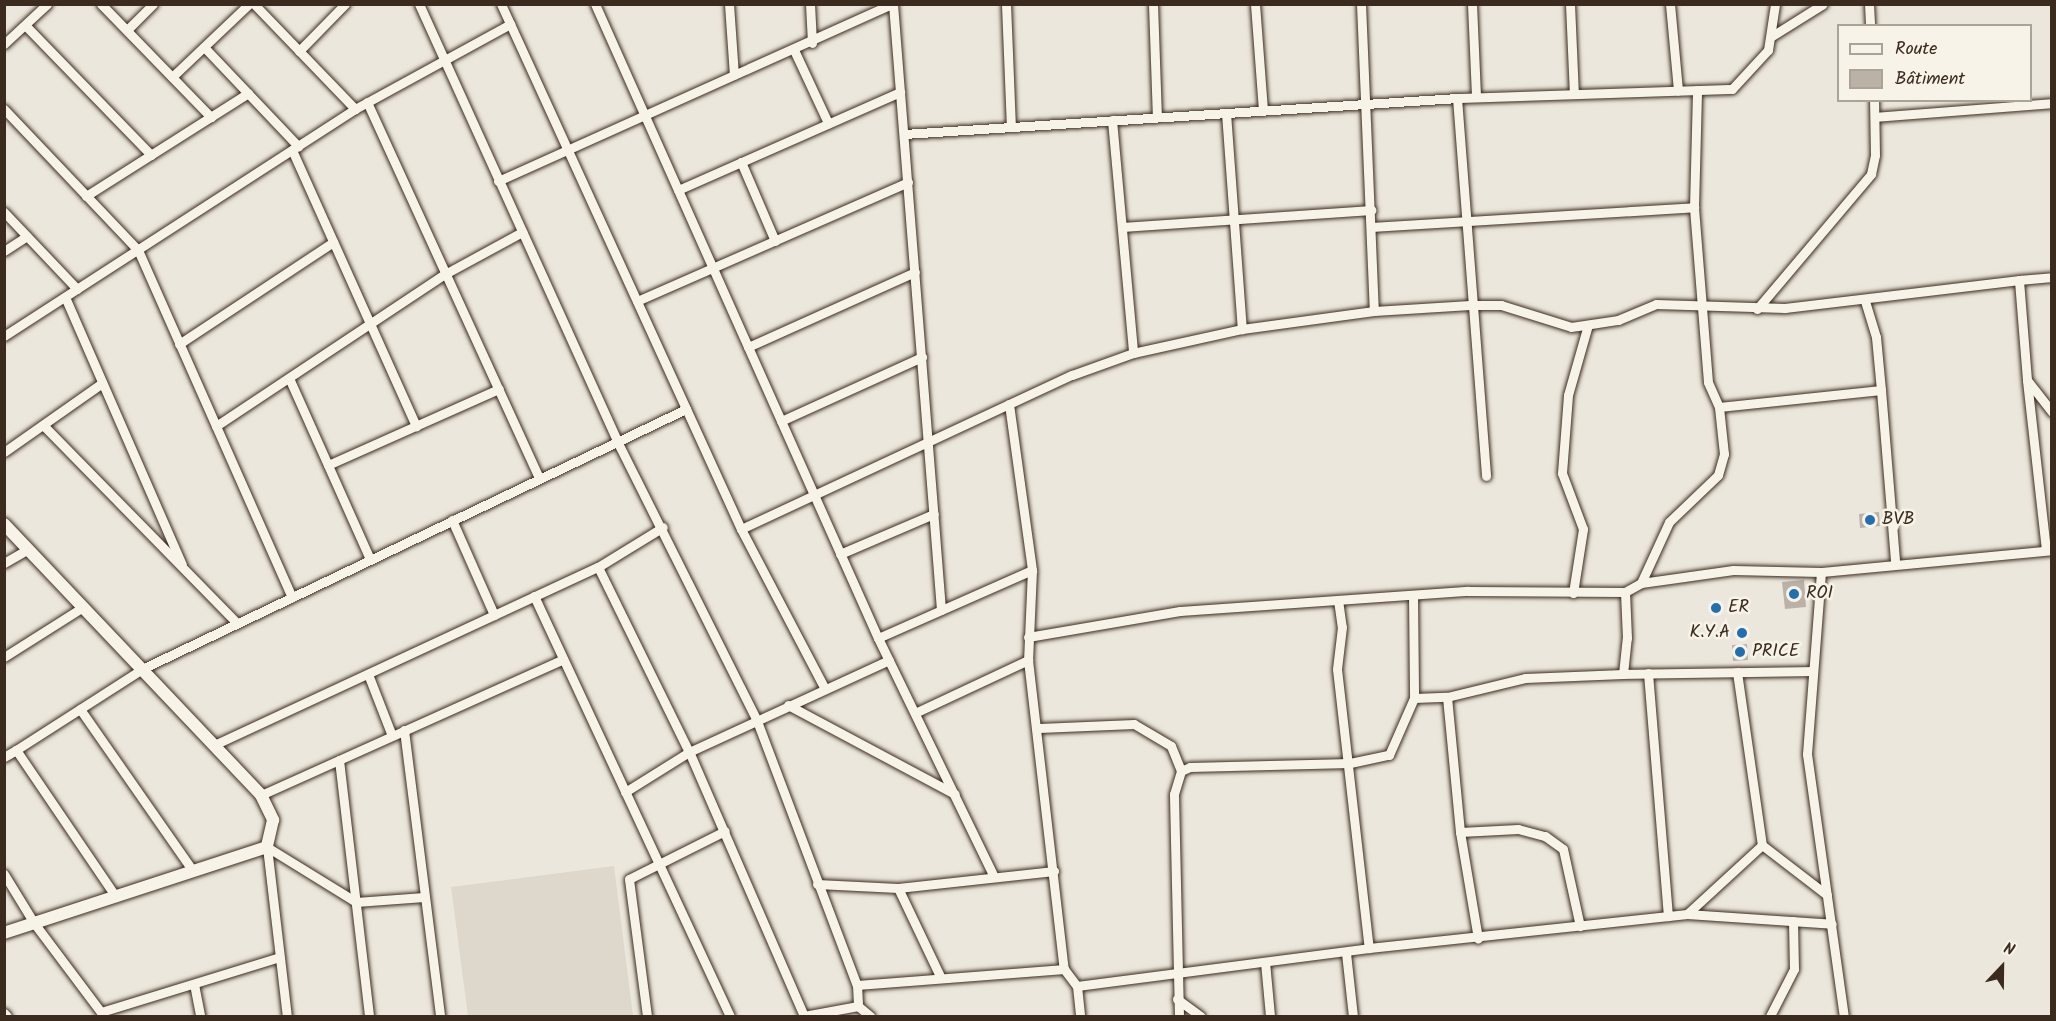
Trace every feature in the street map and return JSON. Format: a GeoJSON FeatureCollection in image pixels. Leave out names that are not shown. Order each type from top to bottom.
{"type":"FeatureCollection","features":[{"type":"Feature","properties":{"kind":"street"},"geometry":{"type":"LineString","coordinates":[[4,44],[46,4]]}},
{"type":"Feature","properties":{"kind":"street"},"geometry":{"type":"LineString","coordinates":[[101,4],[211,117]]}},
{"type":"Feature","properties":{"kind":"street"},"geometry":{"type":"LineString","coordinates":[[127,30],[153,4]]}},
{"type":"Feature","properties":{"kind":"street"},"geometry":{"type":"LineString","coordinates":[[172,77],[249,4]]}},
{"type":"Feature","properties":{"kind":"street"},"geometry":{"type":"LineString","coordinates":[[254,4],[355,109]]}},
{"type":"Feature","properties":{"kind":"street"},"geometry":{"type":"LineString","coordinates":[[299,51],[345,4]]}},
{"type":"Feature","properties":{"kind":"street"},"geometry":{"type":"LineString","coordinates":[[419,4],[441,59],[617,441],[663,527],[757,721],[856,985],[858,1006],[870,1017]]}},
{"type":"Feature","properties":{"kind":"street"},"geometry":{"type":"LineString","coordinates":[[501,4],[741,529],[825,687]]}},
{"type":"Feature","properties":{"kind":"street"},"geometry":{"type":"LineString","coordinates":[[595,4],[878,638],[917,712],[993,875]]}},
{"type":"Feature","properties":{"kind":"street"},"geometry":{"type":"LineString","coordinates":[[729,4],[734,75]]}},
{"type":"Feature","properties":{"kind":"street"},"geometry":{"type":"LineString","coordinates":[[810,4],[812,43]]}},
{"type":"Feature","properties":{"kind":"street"},"geometry":{"type":"LineString","coordinates":[[498,181],[734,75],[812,43],[893,4],[941,610]]}},
{"type":"Feature","properties":{"kind":"street"},"geometry":{"type":"LineString","coordinates":[[1006,4],[1011,127]]}},
{"type":"Feature","properties":{"kind":"street"},"geometry":{"type":"LineString","coordinates":[[1153,4],[1157,117]]}},
{"type":"Feature","properties":{"kind":"street"},"geometry":{"type":"LineString","coordinates":[[1255,4],[1263,110]]}},
{"type":"Feature","properties":{"kind":"street"},"geometry":{"type":"LineString","coordinates":[[1361,4],[1374,311]]}},
{"type":"Feature","properties":{"kind":"street"},"geometry":{"type":"LineString","coordinates":[[1472,4],[1476,97]]}},
{"type":"Feature","properties":{"kind":"street"},"geometry":{"type":"LineString","coordinates":[[1570,4],[1574,94]]}},
{"type":"Feature","properties":{"kind":"street"},"geometry":{"type":"LineString","coordinates":[[1670,4],[1678,91]]}},
{"type":"Feature","properties":{"kind":"street"},"geometry":{"type":"LineString","coordinates":[[904,134],[1457,98],[1732,88],[1768,50],[1772,36],[1775,4]]}},
{"type":"Feature","properties":{"kind":"street"},"geometry":{"type":"LineString","coordinates":[[1772,36],[1823,4]]}},
{"type":"Feature","properties":{"kind":"street"},"geometry":{"type":"LineString","coordinates":[[1869,4],[1870,24]]}},
{"type":"Feature","properties":{"kind":"street"},"geometry":{"type":"LineString","coordinates":[[4,336],[355,109],[441,59],[510,24]]}},
{"type":"Feature","properties":{"kind":"street"},"geometry":{"type":"LineString","coordinates":[[25,25],[151,155]]}},
{"type":"Feature","properties":{"kind":"street"},"geometry":{"type":"LineString","coordinates":[[204,47],[248,93],[295,148],[333,242],[416,426]]}},
{"type":"Feature","properties":{"kind":"street"},"geometry":{"type":"LineString","coordinates":[[794,50],[828,123]]}},
{"type":"Feature","properties":{"kind":"street"},"geometry":{"type":"LineString","coordinates":[[1641,583],[1669,522],[1718,475],[1724,454],[1719,407],[1708,382],[1705,306],[1694,207],[1697,90]]}},
{"type":"Feature","properties":{"kind":"street"},"geometry":{"type":"LineString","coordinates":[[678,190],[900,92]]}},
{"type":"Feature","properties":{"kind":"street"},"geometry":{"type":"LineString","coordinates":[[86,196],[248,93]]}},
{"type":"Feature","properties":{"kind":"street"},"geometry":{"type":"LineString","coordinates":[[1457,98],[1470,305],[1486,476]]}},
{"type":"Feature","properties":{"kind":"street"},"geometry":{"type":"LineString","coordinates":[[367,102],[539,478]]}},
{"type":"Feature","properties":{"kind":"street"},"geometry":{"type":"LineString","coordinates":[[1757,309],[1870,174],[1874,102]]}},
{"type":"Feature","properties":{"kind":"street"},"geometry":{"type":"LineString","coordinates":[[1875,117],[2052,103]]}},
{"type":"Feature","properties":{"kind":"street"},"geometry":{"type":"LineString","coordinates":[[4,109],[138,250],[292,597]]}},
{"type":"Feature","properties":{"kind":"street"},"geometry":{"type":"LineString","coordinates":[[1226,113],[1242,328]]}},
{"type":"Feature","properties":{"kind":"street"},"geometry":{"type":"LineString","coordinates":[[1112,120],[1133,353]]}},
{"type":"Feature","properties":{"kind":"street"},"geometry":{"type":"LineString","coordinates":[[741,162],[775,240]]}},
{"type":"Feature","properties":{"kind":"street"},"geometry":{"type":"LineString","coordinates":[[637,301],[908,182]]}},
{"type":"Feature","properties":{"kind":"street"},"geometry":{"type":"LineString","coordinates":[[1371,227],[1694,207]]}},
{"type":"Feature","properties":{"kind":"street"},"geometry":{"type":"LineString","coordinates":[[1122,226],[1371,210]]}},
{"type":"Feature","properties":{"kind":"street"},"geometry":{"type":"LineString","coordinates":[[4,212],[77,289]]}},
{"type":"Feature","properties":{"kind":"street"},"geometry":{"type":"LineString","coordinates":[[216,426],[446,274],[522,232]]}},
{"type":"Feature","properties":{"kind":"street"},"geometry":{"type":"LineString","coordinates":[[4,251],[27,236]]}},
{"type":"Feature","properties":{"kind":"street"},"geometry":{"type":"LineString","coordinates":[[179,344],[333,242]]}},
{"type":"Feature","properties":{"kind":"street"},"geometry":{"type":"LineString","coordinates":[[748,347],[915,272]]}},
{"type":"Feature","properties":{"kind":"street"},"geometry":{"type":"LineString","coordinates":[[741,529],[929,444],[1009,404],[1133,353],[1242,328],[1374,311],[1470,305],[1501,305],[1571,327],[1618,320],[1656,304],[1757,309],[1865,300],[1994,279],[2019,280],[2052,277]]}},
{"type":"Feature","properties":{"kind":"street"},"geometry":{"type":"LineString","coordinates":[[1028,637],[1140,616],[1413,595],[1625,592],[1641,583],[1733,570],[1821,572],[1896,561],[2049,550],[2027,380],[2019,280]]}},
{"type":"Feature","properties":{"kind":"street"},"geometry":{"type":"LineString","coordinates":[[65,297],[182,565]]}},
{"type":"Feature","properties":{"kind":"street"},"geometry":{"type":"LineString","coordinates":[[1865,300],[1876,338],[1896,561]]}},
{"type":"Feature","properties":{"kind":"street"},"geometry":{"type":"LineString","coordinates":[[1573,593],[1583,529],[1562,473],[1568,395],[1588,325]]}},
{"type":"Feature","properties":{"kind":"street"},"geometry":{"type":"LineString","coordinates":[[781,421],[922,357]]}},
{"type":"Feature","properties":{"kind":"street"},"geometry":{"type":"LineString","coordinates":[[289,378],[370,559]]}},
{"type":"Feature","properties":{"kind":"street"},"geometry":{"type":"LineString","coordinates":[[2027,380],[2052,412]]}},
{"type":"Feature","properties":{"kind":"street"},"geometry":{"type":"LineString","coordinates":[[4,452],[102,383]]}},
{"type":"Feature","properties":{"kind":"street"},"geometry":{"type":"LineString","coordinates":[[328,465],[499,390]]}},
{"type":"Feature","properties":{"kind":"street"},"geometry":{"type":"LineString","coordinates":[[1719,407],[1881,390]]}},
{"type":"Feature","properties":{"kind":"street"},"geometry":{"type":"LineString","coordinates":[[1009,404],[1032,570],[1028,660],[1039,728],[1064,969],[1077,986],[1080,1017]]}},
{"type":"Feature","properties":{"kind":"street"},"geometry":{"type":"LineString","coordinates":[[4,757],[142,669],[686,409]]}},
{"type":"Feature","properties":{"kind":"street"},"geometry":{"type":"LineString","coordinates":[[43,425],[237,623]]}},
{"type":"Feature","properties":{"kind":"street"},"geometry":{"type":"LineString","coordinates":[[840,554],[934,514]]}},
{"type":"Feature","properties":{"kind":"street"},"geometry":{"type":"LineString","coordinates":[[452,520],[494,615]]}},
{"type":"Feature","properties":{"kind":"street"},"geometry":{"type":"LineString","coordinates":[[4,524],[261,795],[273,820],[267,847],[287,1017]]}},
{"type":"Feature","properties":{"kind":"street"},"geometry":{"type":"LineString","coordinates":[[214,745],[598,567],[663,527]]}},
{"type":"Feature","properties":{"kind":"street"},"geometry":{"type":"LineString","coordinates":[[4,563],[28,549]]}},
{"type":"Feature","properties":{"kind":"street"},"geometry":{"type":"LineString","coordinates":[[598,567],[689,752],[804,1017],[833,1013],[858,1006]]}},
{"type":"Feature","properties":{"kind":"street"},"geometry":{"type":"LineString","coordinates":[[878,638],[1032,570]]}},
{"type":"Feature","properties":{"kind":"street"},"geometry":{"type":"LineString","coordinates":[[1821,572],[1811,671],[1807,754],[1844,1017]]}},
{"type":"Feature","properties":{"kind":"street"},"geometry":{"type":"LineString","coordinates":[[1623,674],[1628,639],[1625,592]]}},
{"type":"Feature","properties":{"kind":"street"},"geometry":{"type":"LineString","coordinates":[[1182,771],[1190,767],[1350,763],[1389,755],[1414,698],[1413,595]]}},
{"type":"Feature","properties":{"kind":"street"},"geometry":{"type":"LineString","coordinates":[[534,597],[730,1017]]}},
{"type":"Feature","properties":{"kind":"street"},"geometry":{"type":"LineString","coordinates":[[1338,600],[1342,627],[1337,669],[1350,763],[1369,948]]}},
{"type":"Feature","properties":{"kind":"street"},"geometry":{"type":"LineString","coordinates":[[4,657],[83,607]]}},
{"type":"Feature","properties":{"kind":"street"},"geometry":{"type":"LineString","coordinates":[[261,795],[563,659]]}},
{"type":"Feature","properties":{"kind":"street"},"geometry":{"type":"LineString","coordinates":[[625,792],[689,752],[825,687],[889,660]]}},
{"type":"Feature","properties":{"kind":"street"},"geometry":{"type":"LineString","coordinates":[[917,712],[1028,660]]}},
{"type":"Feature","properties":{"kind":"street"},"geometry":{"type":"LineString","coordinates":[[1414,698],[1447,697],[1525,678],[1648,673],[1811,671]]}},
{"type":"Feature","properties":{"kind":"street"},"geometry":{"type":"LineString","coordinates":[[1737,672],[1762,845],[1827,895]]}},
{"type":"Feature","properties":{"kind":"street"},"geometry":{"type":"LineString","coordinates":[[1648,673],[1668,916]]}},
{"type":"Feature","properties":{"kind":"street"},"geometry":{"type":"LineString","coordinates":[[368,674],[393,736]]}},
{"type":"Feature","properties":{"kind":"street"},"geometry":{"type":"LineString","coordinates":[[1447,697],[1460,832],[1479,938]]}},
{"type":"Feature","properties":{"kind":"street"},"geometry":{"type":"LineString","coordinates":[[788,705],[955,794]]}},
{"type":"Feature","properties":{"kind":"street"},"geometry":{"type":"LineString","coordinates":[[80,709],[193,871]]}},
{"type":"Feature","properties":{"kind":"street"},"geometry":{"type":"LineString","coordinates":[[1039,728],[1134,724],[1171,746],[1182,771],[1174,794],[1179,877],[1177,972],[1179,1017]]}},
{"type":"Feature","properties":{"kind":"street"},"geometry":{"type":"LineString","coordinates":[[404,730],[440,1017]]}},
{"type":"Feature","properties":{"kind":"street"},"geometry":{"type":"LineString","coordinates":[[16,750],[116,897]]}},
{"type":"Feature","properties":{"kind":"street"},"geometry":{"type":"LineString","coordinates":[[339,760],[369,1017]]}},
{"type":"Feature","properties":{"kind":"street"},"geometry":{"type":"LineString","coordinates":[[1460,832],[1518,829],[1545,836],[1563,849],[1580,926]]}},
{"type":"Feature","properties":{"kind":"street"},"geometry":{"type":"LineString","coordinates":[[647,1017],[628,884],[634,875],[725,831]]}},
{"type":"Feature","properties":{"kind":"street"},"geometry":{"type":"LineString","coordinates":[[1687,914],[1762,845]]}},
{"type":"Feature","properties":{"kind":"street"},"geometry":{"type":"LineString","coordinates":[[4,933],[267,847],[356,902],[424,897]]}},
{"type":"Feature","properties":{"kind":"street"},"geometry":{"type":"LineString","coordinates":[[817,884],[898,888],[993,875],[1054,872]]}},
{"type":"Feature","properties":{"kind":"street"},"geometry":{"type":"LineString","coordinates":[[4,874],[34,924],[102,1014],[280,957]]}},
{"type":"Feature","properties":{"kind":"street"},"geometry":{"type":"LineString","coordinates":[[898,888],[940,976]]}},
{"type":"Feature","properties":{"kind":"street"},"geometry":{"type":"LineString","coordinates":[[1077,986],[1346,953],[1369,948],[1687,914],[1832,924]]}},
{"type":"Feature","properties":{"kind":"street"},"geometry":{"type":"LineString","coordinates":[[1770,1017],[1794,969],[1793,921]]}},
{"type":"Feature","properties":{"kind":"street"},"geometry":{"type":"LineString","coordinates":[[1346,953],[1353,1017]]}},
{"type":"Feature","properties":{"kind":"street"},"geometry":{"type":"LineString","coordinates":[[1265,962],[1270,1017]]}},
{"type":"Feature","properties":{"kind":"street"},"geometry":{"type":"LineString","coordinates":[[856,985],[940,976],[1064,969]]}},
{"type":"Feature","properties":{"kind":"street"},"geometry":{"type":"LineString","coordinates":[[194,984],[200,1017]]}},
{"type":"Feature","properties":{"kind":"street"},"geometry":{"type":"LineString","coordinates":[[1177,999],[1200,1017]]}},
{"type":"Feature","properties":{"kind":"shaded area"},"geometry":{"type":"Polygon","coordinates":[[[614,866],[633,1016],[468,1016],[451,887],[614,866]]]}},
{"type":"Feature","properties":{"kind":"building","name":"BVB"},"geometry":{"type":"Polygon","coordinates":[[[1879,512],[1880,526],[1860,528],[1859,514],[1879,512]]]}},
{"type":"Feature","properties":{"kind":"building","name":"ROI"},"geometry":{"type":"Polygon","coordinates":[[[1804,580],[1806,607],[1785,609],[1782,582],[1804,580]]]}},
{"type":"Feature","properties":{"kind":"building","name":"PRICE"},"geometry":{"type":"Polygon","coordinates":[[[1747,644],[1748,660],[1733,661],[1732,645],[1747,644]]]}},
{"type":"Feature","properties":{"kind":"place","name":"BVB"},"geometry":{"type":"Point","coordinates":[1870,520]}},
{"type":"Feature","properties":{"kind":"place","name":"ROI"},"geometry":{"type":"Point","coordinates":[1794,594]}},
{"type":"Feature","properties":{"kind":"place","name":"ER"},"geometry":{"type":"Point","coordinates":[1716,608]}},
{"type":"Feature","properties":{"kind":"place","name":"K.Y.A"},"geometry":{"type":"Point","coordinates":[1742,633]}},
{"type":"Feature","properties":{"kind":"place","name":"PRICE"},"geometry":{"type":"Point","coordinates":[1740,652]}}]}
